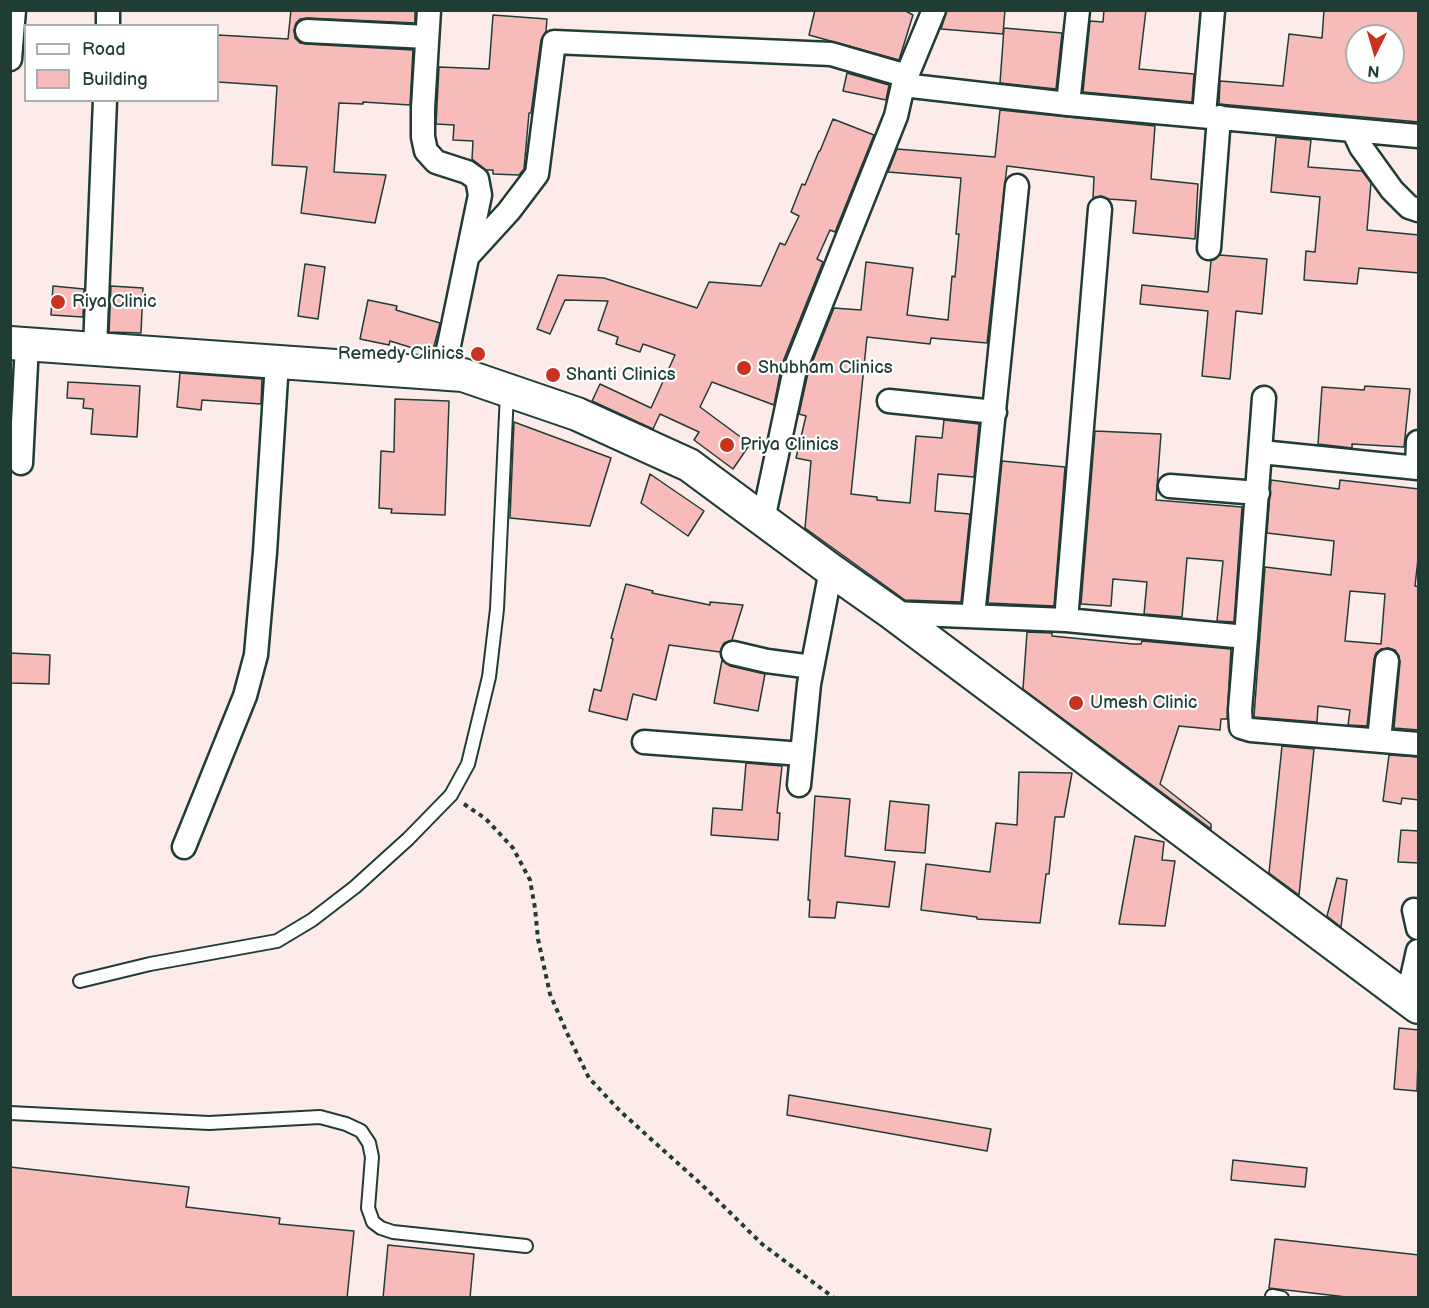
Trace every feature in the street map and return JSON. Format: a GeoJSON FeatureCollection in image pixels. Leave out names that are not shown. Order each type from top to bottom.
{"type":"FeatureCollection","features":[{"type":"Feature","properties":{"kind":"street"},"geometry":{"type":"LineString","coordinates":[[10,59],[14,10]]}},
{"type":"Feature","properties":{"kind":"street"},"geometry":{"type":"LineString","coordinates":[[429,10],[423,108],[423,137],[426,151],[436,162],[467,172],[477,179],[480,186],[442,374]]}},
{"type":"Feature","properties":{"kind":"street"},"geometry":{"type":"LineString","coordinates":[[763,520],[795,369],[896,116],[905,80],[934,10]]}},
{"type":"Feature","properties":{"kind":"street"},"geometry":{"type":"LineString","coordinates":[[1068,104],[1078,10]]}},
{"type":"Feature","properties":{"kind":"street"},"geometry":{"type":"LineString","coordinates":[[1209,248],[1213,10]]}},
{"type":"Feature","properties":{"kind":"street"},"geometry":{"type":"LineString","coordinates":[[307,31],[427,37]]}},
{"type":"Feature","properties":{"kind":"street"},"geometry":{"type":"LineString","coordinates":[[467,257],[537,174],[554,42],[831,54],[905,80],[1068,104],[1419,136]]}},
{"type":"Feature","properties":{"kind":"street"},"geometry":{"type":"LineString","coordinates":[[94,349],[105,102]]}},
{"type":"Feature","properties":{"kind":"street"},"geometry":{"type":"LineString","coordinates":[[1353,130],[1361,147],[1392,190],[1409,207],[1419,210]]}},
{"type":"Feature","properties":{"kind":"street"},"geometry":{"type":"LineString","coordinates":[[973,616],[1017,186]]}},
{"type":"Feature","properties":{"kind":"street"},"geometry":{"type":"LineString","coordinates":[[1066,620],[1101,209]]}},
{"type":"Feature","properties":{"kind":"street"},"geometry":{"type":"LineString","coordinates":[[21,463],[19,343],[462,375],[577,414],[689,465],[892,613],[1409,1000],[1419,951]]}},
{"type":"Feature","properties":{"kind":"street"},"geometry":{"type":"LineString","coordinates":[[184,847],[244,696],[256,655],[278,362]]}},
{"type":"Feature","properties":{"kind":"street"},"geometry":{"type":"LineString","coordinates":[[1264,398],[1241,727],[1251,730],[1419,744]]}},
{"type":"Feature","properties":{"kind":"street"},"geometry":{"type":"LineString","coordinates":[[889,400],[994,412]]}},
{"type":"Feature","properties":{"kind":"street"},"geometry":{"type":"LineString","coordinates":[[1261,452],[1418,468],[1419,442]]}},
{"type":"Feature","properties":{"kind":"street"},"geometry":{"type":"LineString","coordinates":[[1170,486],[1258,493]]}},
{"type":"Feature","properties":{"kind":"street"},"geometry":{"type":"LineString","coordinates":[[800,784],[812,667],[831,570]]}},
{"type":"Feature","properties":{"kind":"street"},"geometry":{"type":"LineString","coordinates":[[892,613],[1066,620],[1246,637]]}},
{"type":"Feature","properties":{"kind":"street"},"geometry":{"type":"LineString","coordinates":[[733,653],[767,661],[812,667]]}},
{"type":"Feature","properties":{"kind":"street"},"geometry":{"type":"LineString","coordinates":[[1384,740],[1392,662]]}},
{"type":"Feature","properties":{"kind":"street"},"geometry":{"type":"LineString","coordinates":[[644,742],[802,754]]}},
{"type":"Feature","properties":{"kind":"lane"},"geometry":{"type":"LineString","coordinates":[[80,981],[150,964],[277,941],[312,920],[355,887],[408,839],[451,795],[468,764],[489,677],[497,609],[507,390]]}},
{"type":"Feature","properties":{"kind":"lane"},"geometry":{"type":"LineString","coordinates":[[10,1113],[209,1123],[320,1117],[361,1131],[369,1143],[372,1157],[368,1208],[373,1222],[381,1228],[393,1232],[526,1246]]}},
{"type":"Feature","properties":{"kind":"path"},"geometry":{"type":"LineString","coordinates":[[451,795],[486,819],[513,848],[530,880],[538,939],[550,994],[589,1078],[621,1112],[702,1185],[762,1244],[834,1298]]}},
{"type":"Feature","properties":{"kind":"building"},"geometry":{"type":"Polygon","coordinates":[[[291,10],[415,10],[415,23],[308,18],[300,19],[294,30],[295,38],[300,43],[413,50],[410,105],[339,103],[334,172],[386,175],[375,223],[301,213],[307,167],[272,165],[277,86],[219,82],[219,35],[288,39],[291,10]]]}},
{"type":"Feature","properties":{"kind":"building"},"geometry":{"type":"Polygon","coordinates":[[[815,10],[904,10],[913,15],[899,60],[809,35],[815,10]]]}},
{"type":"Feature","properties":{"kind":"building"},"geometry":{"type":"Polygon","coordinates":[[[947,10],[1005,10],[1003,34],[941,29],[947,10]]]}},
{"type":"Feature","properties":{"kind":"building"},"geometry":{"type":"Polygon","coordinates":[[[1104,10],[1146,10],[1139,69],[1194,74],[1192,102],[1083,92],[1090,21],[1103,22],[1104,10]]]}},
{"type":"Feature","properties":{"kind":"building"},"geometry":{"type":"Polygon","coordinates":[[[1324,10],[1419,10],[1419,122],[1219,104],[1220,81],[1283,86],[1289,34],[1322,38],[1324,10]]]}},
{"type":"Feature","properties":{"kind":"building"},"geometry":{"type":"Polygon","coordinates":[[[493,15],[547,19],[546,31],[541,40],[531,113],[529,113],[524,169],[519,175],[493,174],[493,170],[486,170],[472,159],[473,141],[453,140],[454,125],[436,124],[439,67],[489,69],[493,15]]]}},
{"type":"Feature","properties":{"kind":"building"},"geometry":{"type":"Polygon","coordinates":[[[1004,28],[1062,33],[1056,89],[1000,83],[1004,28]]]}},
{"type":"Feature","properties":{"kind":"building"},"geometry":{"type":"Polygon","coordinates":[[[847,73],[889,85],[886,100],[843,91],[847,73]]]}},
{"type":"Feature","properties":{"kind":"building"},"geometry":{"type":"Polygon","coordinates":[[[1000,110],[1155,126],[1151,179],[1198,184],[1195,239],[1133,233],[1136,201],[1109,199],[1101,196],[1093,198],[1094,177],[1007,166],[987,343],[931,338],[930,344],[867,337],[851,494],[877,497],[877,500],[910,503],[916,436],[942,438],[944,420],[979,424],[974,477],[938,474],[935,511],[970,514],[961,602],[905,600],[805,528],[811,461],[796,458],[806,416],[799,414],[808,373],[834,308],[861,310],[866,262],[913,268],[907,315],[948,320],[959,234],[956,234],[961,178],[888,172],[897,149],[995,157],[1000,110]]]}},
{"type":"Feature","properties":{"kind":"building"},"geometry":{"type":"Polygon","coordinates":[[[833,119],[874,135],[835,232],[830,230],[817,259],[823,262],[782,364],[774,405],[712,382],[700,407],[750,444],[733,469],[694,440],[699,432],[660,414],[653,429],[592,401],[600,384],[651,408],[675,355],[643,344],[640,352],[616,344],[618,337],[598,330],[608,301],[565,300],[550,334],[537,329],[558,275],[604,278],[697,308],[709,282],[761,286],[780,243],[785,245],[799,216],[791,212],[833,119]]]}},
{"type":"Feature","properties":{"kind":"building"},"geometry":{"type":"Polygon","coordinates":[[[1276,137],[1311,140],[1308,167],[1362,171],[1371,183],[1367,230],[1419,235],[1419,273],[1359,268],[1357,284],[1304,280],[1306,251],[1315,252],[1320,197],[1271,192],[1276,137]]]}},
{"type":"Feature","properties":{"kind":"building"},"geometry":{"type":"Polygon","coordinates":[[[1220,255],[1267,259],[1262,314],[1236,311],[1230,379],[1202,376],[1208,311],[1140,304],[1142,285],[1208,292],[1211,261],[1220,255]]]}},
{"type":"Feature","properties":{"kind":"building"},"geometry":{"type":"Polygon","coordinates":[[[305,264],[325,267],[318,319],[298,316],[305,264]]]}},
{"type":"Feature","properties":{"kind":"building"},"geometry":{"type":"Polygon","coordinates":[[[53,286],[84,289],[83,317],[51,315],[53,286]]]}},
{"type":"Feature","properties":{"kind":"building"},"geometry":{"type":"Polygon","coordinates":[[[111,286],[143,288],[141,333],[109,332],[111,286]]]}},
{"type":"Feature","properties":{"kind":"building"},"geometry":{"type":"Polygon","coordinates":[[[368,300],[397,306],[396,310],[440,323],[432,354],[390,341],[389,345],[360,339],[368,300]]]}},
{"type":"Feature","properties":{"kind":"building"},"geometry":{"type":"Polygon","coordinates":[[[180,373],[262,379],[261,404],[202,400],[201,410],[177,407],[180,373]]]}},
{"type":"Feature","properties":{"kind":"building"},"geometry":{"type":"Polygon","coordinates":[[[68,382],[140,386],[137,437],[91,434],[93,409],[83,408],[84,399],[67,398],[68,382]]]}},
{"type":"Feature","properties":{"kind":"building"},"geometry":{"type":"Polygon","coordinates":[[[1365,386],[1410,389],[1404,447],[1352,444],[1352,448],[1318,444],[1322,387],[1364,390],[1365,386]]]}},
{"type":"Feature","properties":{"kind":"building"},"geometry":{"type":"Polygon","coordinates":[[[395,399],[449,401],[445,515],[391,513],[392,509],[379,508],[381,451],[394,452],[395,399]]]}},
{"type":"Feature","properties":{"kind":"building"},"geometry":{"type":"Polygon","coordinates":[[[514,422],[611,458],[590,526],[510,518],[514,422]]]}},
{"type":"Feature","properties":{"kind":"building"},"geometry":{"type":"Polygon","coordinates":[[[1095,431],[1161,434],[1156,500],[1242,507],[1234,622],[1217,621],[1223,561],[1187,558],[1182,617],[1144,614],[1147,582],[1113,579],[1111,606],[1081,604],[1095,431]]]}},
{"type":"Feature","properties":{"kind":"building"},"geometry":{"type":"Polygon","coordinates":[[[1002,461],[1065,467],[1054,606],[988,603],[1002,461]]]}},
{"type":"Feature","properties":{"kind":"building"},"geometry":{"type":"Polygon","coordinates":[[[650,474],[704,511],[688,536],[641,503],[650,474]]]}},
{"type":"Feature","properties":{"kind":"building"},"geometry":{"type":"Polygon","coordinates":[[[1271,480],[1339,489],[1340,480],[1419,489],[1419,550],[1415,586],[1419,587],[1419,730],[1394,728],[1400,662],[1395,650],[1388,648],[1381,649],[1376,653],[1374,659],[1367,726],[1348,725],[1350,710],[1318,706],[1317,722],[1254,717],[1265,567],[1331,575],[1334,541],[1267,533],[1271,480]],[[1350,591],[1345,641],[1381,644],[1385,594],[1350,591]]]}},
{"type":"Feature","properties":{"kind":"building"},"geometry":{"type":"Polygon","coordinates":[[[626,584],[653,591],[652,593],[710,605],[710,602],[743,605],[732,640],[724,643],[720,652],[669,645],[656,700],[633,694],[627,720],[589,711],[594,689],[601,691],[613,639],[611,638],[626,584]]]}},
{"type":"Feature","properties":{"kind":"building"},"geometry":{"type":"Polygon","coordinates":[[[1027,632],[1052,633],[1052,636],[1133,644],[1141,644],[1142,641],[1231,649],[1227,719],[1221,719],[1220,730],[1179,726],[1160,784],[1211,824],[1211,829],[1023,689],[1027,632]]]}},
{"type":"Feature","properties":{"kind":"building"},"geometry":{"type":"Polygon","coordinates":[[[10,653],[50,655],[49,684],[10,683],[10,653]]]}},
{"type":"Feature","properties":{"kind":"building"},"geometry":{"type":"Polygon","coordinates":[[[722,660],[730,666],[765,674],[758,711],[714,703],[722,660]]]}},
{"type":"Feature","properties":{"kind":"building"},"geometry":{"type":"Polygon","coordinates":[[[1282,746],[1314,749],[1299,895],[1269,873],[1282,746]]]}},
{"type":"Feature","properties":{"kind":"building"},"geometry":{"type":"Polygon","coordinates":[[[1389,755],[1419,757],[1419,800],[1402,798],[1401,804],[1383,801],[1389,755]]]}},
{"type":"Feature","properties":{"kind":"building"},"geometry":{"type":"Polygon","coordinates":[[[746,763],[782,766],[777,813],[780,813],[778,840],[711,835],[713,808],[742,810],[746,763]]]}},
{"type":"Feature","properties":{"kind":"building"},"geometry":{"type":"Polygon","coordinates":[[[1019,772],[1072,773],[1064,817],[1055,817],[1049,874],[1046,874],[1040,923],[977,919],[977,917],[921,910],[926,864],[990,872],[996,823],[1017,825],[1019,772]]]}},
{"type":"Feature","properties":{"kind":"building"},"geometry":{"type":"Polygon","coordinates":[[[815,796],[850,799],[845,856],[895,862],[889,907],[837,902],[835,918],[809,917],[810,900],[808,900],[815,796]]]}},
{"type":"Feature","properties":{"kind":"building"},"geometry":{"type":"Polygon","coordinates":[[[890,801],[929,805],[925,853],[885,850],[890,801]]]}},
{"type":"Feature","properties":{"kind":"building"},"geometry":{"type":"Polygon","coordinates":[[[1401,830],[1419,831],[1419,863],[1398,862],[1401,830]]]}},
{"type":"Feature","properties":{"kind":"building"},"geometry":{"type":"Polygon","coordinates":[[[1135,836],[1164,842],[1162,860],[1175,861],[1165,926],[1119,924],[1135,836]]]}},
{"type":"Feature","properties":{"kind":"building"},"geometry":{"type":"Polygon","coordinates":[[[1337,878],[1347,880],[1341,927],[1327,916],[1337,878]]]}},
{"type":"Feature","properties":{"kind":"building"},"geometry":{"type":"Polygon","coordinates":[[[1399,1028],[1419,1030],[1417,1091],[1394,1089],[1399,1028]]]}},
{"type":"Feature","properties":{"kind":"building"},"geometry":{"type":"Polygon","coordinates":[[[789,1095],[991,1129],[987,1151],[787,1115],[789,1095]]]}},
{"type":"Feature","properties":{"kind":"building"},"geometry":{"type":"Polygon","coordinates":[[[1233,1160],[1307,1168],[1305,1187],[1231,1180],[1233,1160]]]}},
{"type":"Feature","properties":{"kind":"building"},"geometry":{"type":"Polygon","coordinates":[[[10,1167],[189,1187],[186,1207],[280,1218],[279,1224],[354,1231],[347,1298],[10,1298],[10,1167]]]}},
{"type":"Feature","properties":{"kind":"building"},"geometry":{"type":"Polygon","coordinates":[[[1275,1239],[1419,1255],[1419,1298],[1355,1298],[1269,1288],[1275,1239]]]}},
{"type":"Feature","properties":{"kind":"building"},"geometry":{"type":"Polygon","coordinates":[[[388,1245],[474,1254],[470,1298],[383,1298],[388,1245]]]}},
{"type":"Feature","properties":{"kind":"place","name":"Riya Clinic"},"geometry":{"type":"Point","coordinates":[58,302]}},
{"type":"Feature","properties":{"kind":"place","name":"Remedy Clinics"},"geometry":{"type":"Point","coordinates":[478,354]}},
{"type":"Feature","properties":{"kind":"place","name":"Shubham Clinics"},"geometry":{"type":"Point","coordinates":[744,368]}},
{"type":"Feature","properties":{"kind":"place","name":"Shanti Clinics"},"geometry":{"type":"Point","coordinates":[553,375]}},
{"type":"Feature","properties":{"kind":"place","name":"Priya Clinics"},"geometry":{"type":"Point","coordinates":[727,445]}},
{"type":"Feature","properties":{"kind":"place","name":"Umesh Clinic"},"geometry":{"type":"Point","coordinates":[1076,703]}}]}
